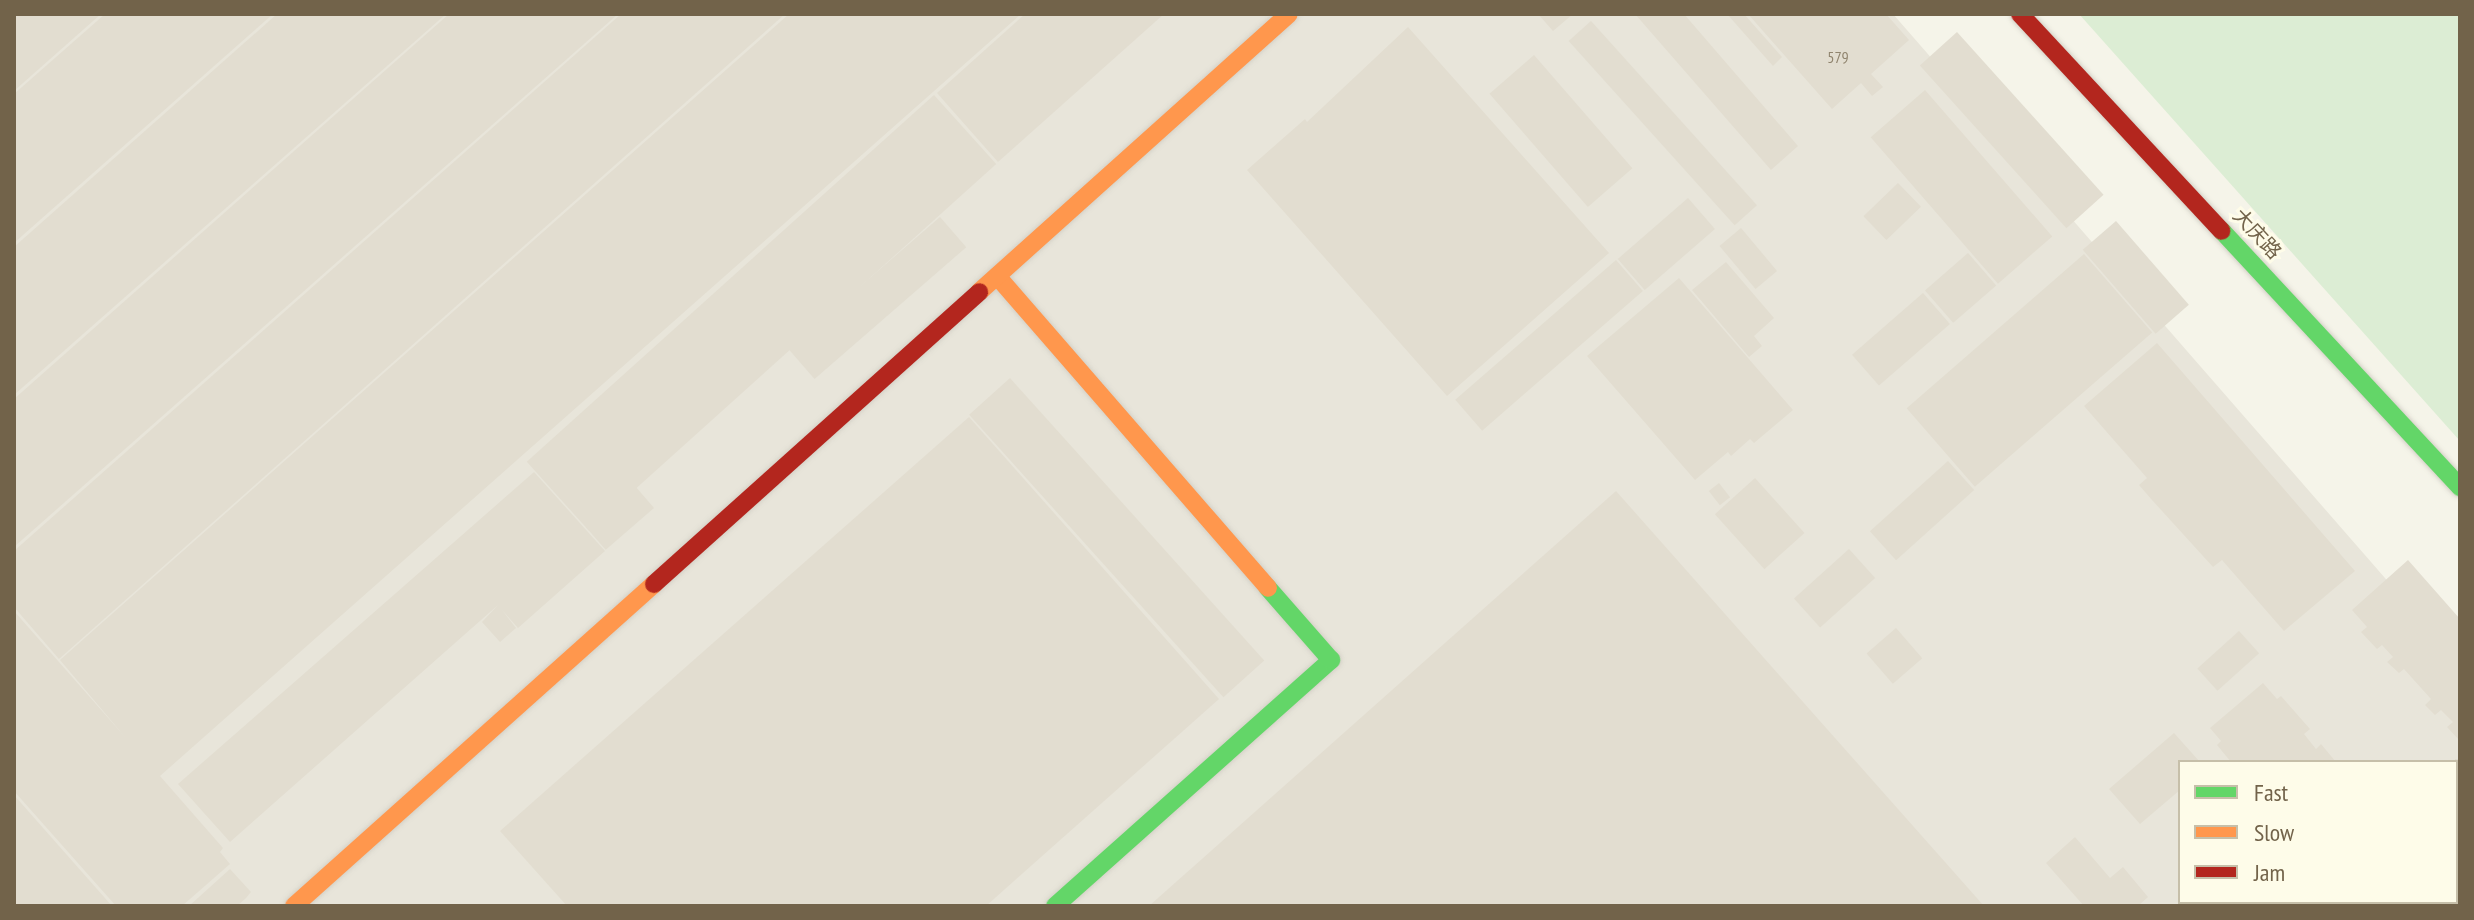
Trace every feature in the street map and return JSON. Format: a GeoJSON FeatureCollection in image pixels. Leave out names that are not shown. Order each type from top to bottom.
{"type":"FeatureCollection","features":[{"type":"Feature","properties":{"kind":"street"},"geometry":{"type":"LineString","coordinates":[[294,906],[1289,14]]}},
{"type":"Feature","properties":{"kind":"street","name":"大庆路"},"geometry":{"type":"LineString","coordinates":[[2020,14],[2460,487]]}},
{"type":"Feature","properties":{"kind":"street"},"geometry":{"type":"LineString","coordinates":[[997,276],[1331,660],[1055,906]]}},
{"type":"Feature","properties":{"kind":"shaded area"},"geometry":{"type":"Polygon","coordinates":[[[14,14],[1893,14],[2460,664],[2460,855],[2458,760],[2178,760],[2178,904],[2401,904],[2399,906],[14,906],[14,14]]]}},
{"type":"Feature","properties":{"kind":"green space"},"geometry":{"type":"Polygon","coordinates":[[[2079,14],[2460,14],[2460,441],[2079,14]]]}},
{"type":"Feature","properties":{"kind":"building"},"geometry":{"type":"Polygon","coordinates":[[[14,14],[101,14],[14,91],[14,14]]]}},
{"type":"Feature","properties":{"kind":"building"},"geometry":{"type":"Polygon","coordinates":[[[105,14],[273,14],[14,243],[14,94],[105,14]]]}},
{"type":"Feature","properties":{"kind":"building"},"geometry":{"type":"Polygon","coordinates":[[[277,14],[446,14],[14,395],[14,247],[277,14]]]}},
{"type":"Feature","properties":{"kind":"building"},"geometry":{"type":"Polygon","coordinates":[[[449,14],[618,14],[14,547],[14,399],[449,14]]]}},
{"type":"Feature","properties":{"kind":"building"},"geometry":{"type":"Polygon","coordinates":[[[621,14],[785,14],[59,659],[14,607],[14,551],[621,14]]]}},
{"type":"Feature","properties":{"kind":"building"},"geometry":{"type":"Polygon","coordinates":[[[789,14],[1021,14],[160,776],[223,848],[220,852],[230,864],[182,906],[116,906],[14,791],[14,611],[125,737],[60,660],[789,14]]]}},
{"type":"Feature","properties":{"kind":"building"},"geometry":{"type":"Polygon","coordinates":[[[1025,14],[1164,14],[998,162],[937,93],[1025,14]]]}},
{"type":"Feature","properties":{"kind":"building"},"geometry":{"type":"Polygon","coordinates":[[[1538,14],[1573,14],[1553,31],[1538,14]]]}},
{"type":"Feature","properties":{"kind":"building"},"geometry":{"type":"Polygon","coordinates":[[[1635,14],[1684,14],[1798,146],[1771,170],[1635,14]]]}},
{"type":"Feature","properties":{"kind":"building"},"geometry":{"type":"Polygon","coordinates":[[[1727,14],[1744,14],[1782,57],[1773,66],[1727,14]]]}},
{"type":"Feature","properties":{"kind":"building"},"geometry":{"type":"Polygon","coordinates":[[[1748,14],[1886,14],[1909,40],[1871,74],[1883,87],[1872,96],[1861,83],[1832,109],[1748,14]]]}},
{"type":"Feature","properties":{"kind":"building"},"geometry":{"type":"Polygon","coordinates":[[[1591,21],[1757,205],[1735,225],[1569,41],[1591,21]]]}},
{"type":"Feature","properties":{"kind":"building"},"geometry":{"type":"Polygon","coordinates":[[[1408,27],[1609,253],[1447,396],[1247,170],[1305,119],[1307,122],[1408,27]]]}},
{"type":"Feature","properties":{"kind":"building"},"geometry":{"type":"Polygon","coordinates":[[[1957,32],[2104,195],[2066,228],[1920,65],[1957,32]]]}},
{"type":"Feature","properties":{"kind":"building"},"geometry":{"type":"Polygon","coordinates":[[[1534,55],[1632,168],[1588,207],[1489,94],[1534,55]]]}},
{"type":"Feature","properties":{"kind":"building"},"geometry":{"type":"Polygon","coordinates":[[[1925,90],[2052,236],[1998,284],[1871,137],[1925,90]]]}},
{"type":"Feature","properties":{"kind":"building"},"geometry":{"type":"Polygon","coordinates":[[[934,95],[996,164],[589,531],[527,462],[934,95]]]}},
{"type":"Feature","properties":{"kind":"building"},"geometry":{"type":"Polygon","coordinates":[[[1898,183],[1921,207],[1886,240],[1863,216],[1898,183]]]}},
{"type":"Feature","properties":{"kind":"building"},"geometry":{"type":"Polygon","coordinates":[[[1688,198],[1715,229],[1645,290],[1618,259],[1688,198]]]}},
{"type":"Feature","properties":{"kind":"building"},"geometry":{"type":"Polygon","coordinates":[[[940,217],[966,247],[815,379],[788,349],[940,217]]]}},
{"type":"Feature","properties":{"kind":"building"},"geometry":{"type":"Polygon","coordinates":[[[2116,221],[2189,305],[2156,334],[2083,250],[2116,221]]]}},
{"type":"Feature","properties":{"kind":"building"},"geometry":{"type":"Polygon","coordinates":[[[1741,228],[1777,271],[1756,289],[1720,246],[1741,228]]]}},
{"type":"Feature","properties":{"kind":"building"},"geometry":{"type":"Polygon","coordinates":[[[1968,253],[1996,285],[1953,323],[1925,290],[1968,253]]]}},
{"type":"Feature","properties":{"kind":"building"},"geometry":{"type":"Polygon","coordinates":[[[2084,254],[2152,332],[1975,487],[1907,408],[2084,254]]]}},
{"type":"Feature","properties":{"kind":"building"},"geometry":{"type":"Polygon","coordinates":[[[1616,260],[1643,291],[1482,431],[1455,400],[1616,260]]]}},
{"type":"Feature","properties":{"kind":"building"},"geometry":{"type":"Polygon","coordinates":[[[1726,262],[1774,318],[1754,336],[1762,346],[1749,357],[1692,290],[1726,262]]]}},
{"type":"Feature","properties":{"kind":"building"},"geometry":{"type":"Polygon","coordinates":[[[1679,278],[1793,410],[1754,443],[1750,439],[1731,456],[1728,452],[1695,480],[1587,356],[1679,278]]]}},
{"type":"Feature","properties":{"kind":"building"},"geometry":{"type":"Polygon","coordinates":[[[1923,293],[1950,324],[1879,386],[1852,355],[1923,293]]]}},
{"type":"Feature","properties":{"kind":"building"},"geometry":{"type":"Polygon","coordinates":[[[2157,343],[2355,571],[2284,631],[2222,560],[2213,567],[2152,500],[2139,485],[2147,478],[2084,406],[2157,343]]]}},
{"type":"Feature","properties":{"kind":"building"},"geometry":{"type":"Polygon","coordinates":[[[1010,378],[1264,660],[1223,697],[969,415],[1010,378]]]}},
{"type":"Feature","properties":{"kind":"building"},"geometry":{"type":"Polygon","coordinates":[[[969,417],[1219,699],[986,906],[567,906],[500,831],[969,417]]]}},
{"type":"Feature","properties":{"kind":"building"},"geometry":{"type":"Polygon","coordinates":[[[1948,461],[1974,490],[1896,560],[1870,531],[1948,461]]]}},
{"type":"Feature","properties":{"kind":"building"},"geometry":{"type":"Polygon","coordinates":[[[534,472],[605,551],[518,628],[502,610],[516,628],[500,642],[482,622],[498,605],[230,842],[178,784],[534,472]]]}},
{"type":"Feature","properties":{"kind":"building"},"geometry":{"type":"Polygon","coordinates":[[[1755,478],[1805,533],[1764,569],[1715,514],[1755,478]]]}},
{"type":"Feature","properties":{"kind":"building"},"geometry":{"type":"Polygon","coordinates":[[[1719,483],[1730,497],[1720,505],[1709,491],[1719,483]]]}},
{"type":"Feature","properties":{"kind":"building"},"geometry":{"type":"Polygon","coordinates":[[[635,486],[654,508],[606,550],[587,528],[635,486]]]}},
{"type":"Feature","properties":{"kind":"building"},"geometry":{"type":"Polygon","coordinates":[[[1616,491],[1984,906],[1149,906],[1616,491]]]}},
{"type":"Feature","properties":{"kind":"building"},"geometry":{"type":"Polygon","coordinates":[[[1849,549],[1875,578],[1820,627],[1794,599],[1849,549]]]}},
{"type":"Feature","properties":{"kind":"building"},"geometry":{"type":"Polygon","coordinates":[[[2408,560],[2460,619],[2460,741],[2447,727],[2453,722],[2441,710],[2435,715],[2425,705],[2431,699],[2404,669],[2399,673],[2387,662],[2393,657],[2382,645],[2377,649],[2361,632],[2367,627],[2352,610],[2408,560]]]}},
{"type":"Feature","properties":{"kind":"building"},"geometry":{"type":"Polygon","coordinates":[[[1896,628],[1922,658],[1893,684],[1867,654],[1896,628]]]}},
{"type":"Feature","properties":{"kind":"building"},"geometry":{"type":"Polygon","coordinates":[[[2239,631],[2259,653],[2217,691],[2197,668],[2239,631]]]}},
{"type":"Feature","properties":{"kind":"building"},"geometry":{"type":"Polygon","coordinates":[[[2263,683],[2277,699],[2281,696],[2310,729],[2304,734],[2316,749],[2321,744],[2334,760],[2229,760],[2217,745],[2221,741],[2210,728],[2263,683]]]}},
{"type":"Feature","properties":{"kind":"building"},"geometry":{"type":"Polygon","coordinates":[[[2174,733],[2198,760],[2178,760],[2178,792],[2140,824],[2109,789],[2174,733]]]}},
{"type":"Feature","properties":{"kind":"building"},"geometry":{"type":"Polygon","coordinates":[[[2455,759],[2460,759],[2460,859],[2458,760],[2455,759]]]}},
{"type":"Feature","properties":{"kind":"building"},"geometry":{"type":"Polygon","coordinates":[[[14,795],[112,906],[14,906],[14,795]]]}},
{"type":"Feature","properties":{"kind":"building"},"geometry":{"type":"Polygon","coordinates":[[[2075,837],[2110,878],[2123,867],[2148,897],[2138,906],[2084,906],[2046,863],[2075,837]]]}},
{"type":"Feature","properties":{"kind":"building"},"geometry":{"type":"Polygon","coordinates":[[[230,869],[251,892],[246,898],[237,906],[189,906],[230,869]]]}},
{"type":"Feature","properties":{"kind":"building"},"geometry":{"type":"Polygon","coordinates":[[[2206,904],[2254,904],[2254,906],[2206,904]]]}},
{"type":"Feature","properties":{"kind":"building"},"geometry":{"type":"Polygon","coordinates":[[[2341,904],[2406,904],[2406,906],[2341,904]]]}},
{"type":"Feature","properties":{"kind":"traffic: fast"},"geometry":{"type":"LineString","coordinates":[[2222,231],[2460,487]]}},
{"type":"Feature","properties":{"kind":"traffic: fast"},"geometry":{"type":"LineString","coordinates":[[1055,906],[1331,660],[1268,588]]}},
{"type":"Feature","properties":{"kind":"traffic: slow"},"geometry":{"type":"LineString","coordinates":[[979,292],[1289,14]]}},
{"type":"Feature","properties":{"kind":"traffic: slow"},"geometry":{"type":"LineString","coordinates":[[997,276],[1268,588]]}},
{"type":"Feature","properties":{"kind":"traffic: slow"},"geometry":{"type":"LineString","coordinates":[[294,906],[654,584]]}},
{"type":"Feature","properties":{"kind":"traffic: jam"},"geometry":{"type":"LineString","coordinates":[[2020,14],[2222,231]]}},
{"type":"Feature","properties":{"kind":"traffic: jam"},"geometry":{"type":"LineString","coordinates":[[654,584],[979,292]]}}]}
